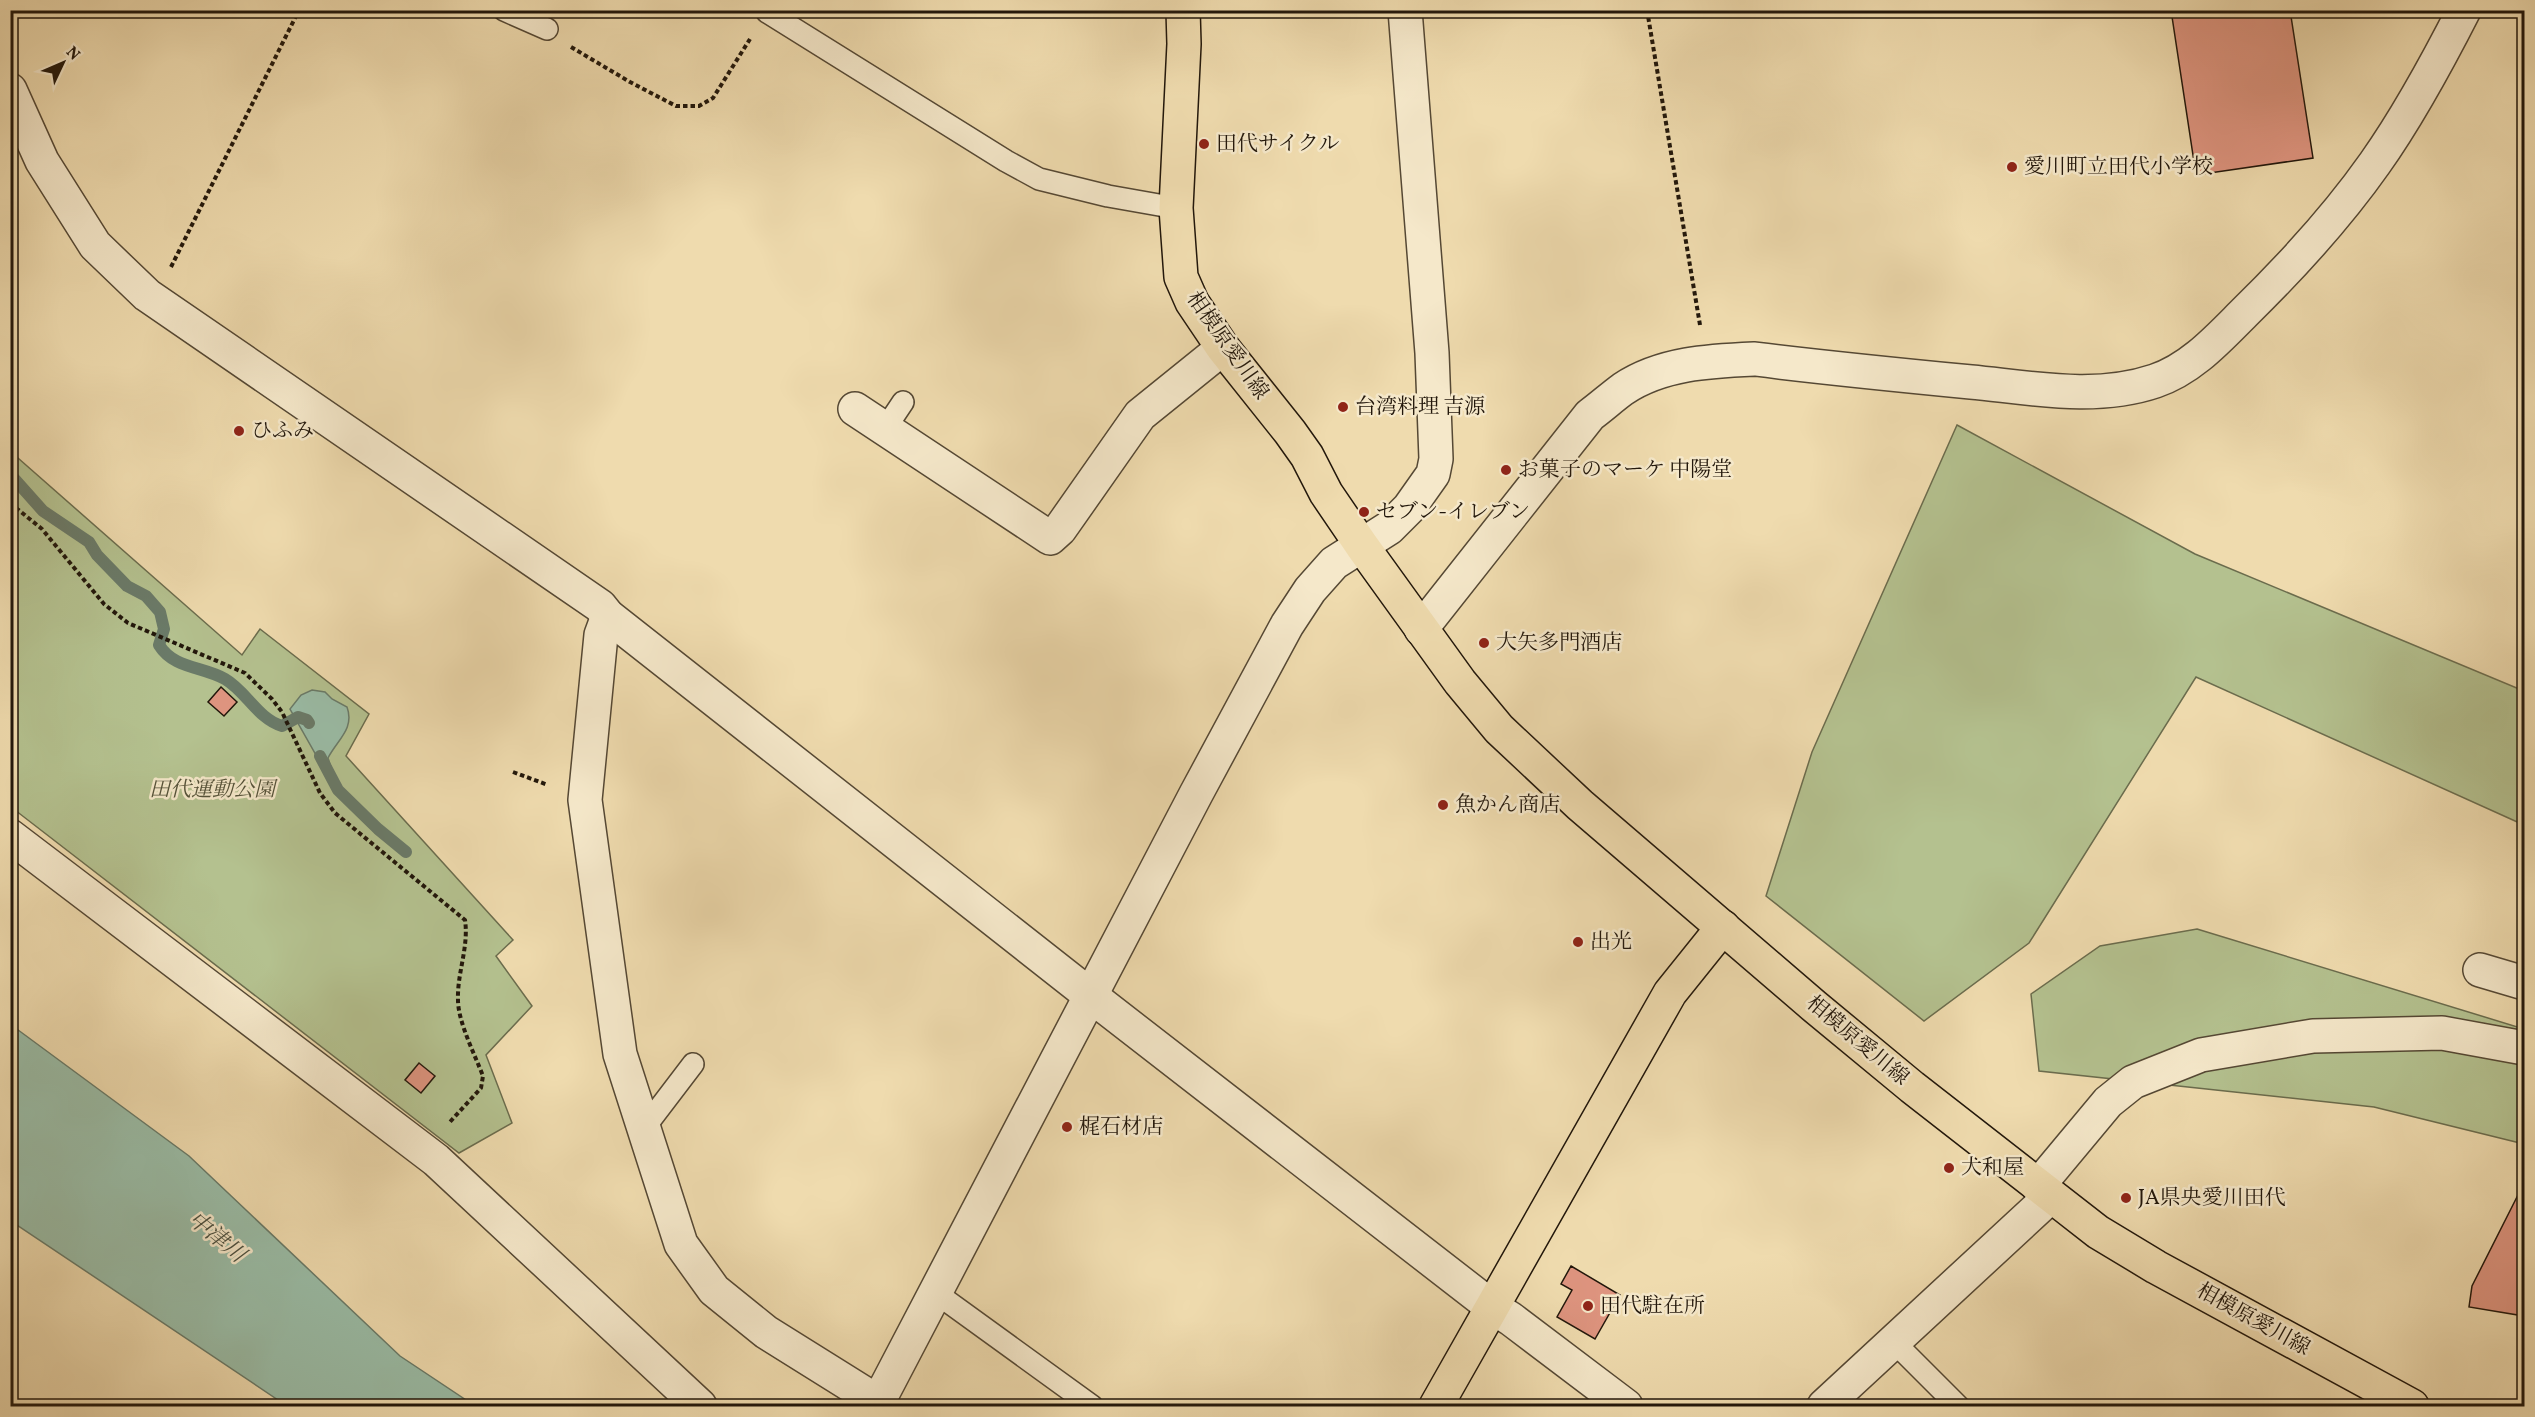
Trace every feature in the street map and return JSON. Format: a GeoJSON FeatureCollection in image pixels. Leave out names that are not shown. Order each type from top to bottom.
{"type":"FeatureCollection","features":[{"type":"Feature","properties":{"kind":"main road","name":"相模原愛川線"},"geometry":{"type":"LineString","coordinates":[[1183,10],[1183,68],[1176,208],[1181,277],[1192,302],[1223,348],[1296,440],[1326,493],[1362,546],[1421,629],[1499,729],[1580,805],[1912,1087],[2098,1232],[2156,1268],[2412,1407]]}},
{"type":"Feature","properties":{"kind":"main road"},"geometry":{"type":"LineString","coordinates":[[1436,1407],[1670,993],[1723,927]]}},
{"type":"Feature","properties":{"kind":"street"},"geometry":{"type":"LineString","coordinates":[[608,616],[601,634],[585,800],[620,1054],[681,1244],[714,1290],[766,1332],[877,1404],[1196,794],[1287,625],[1310,590],[1334,563],[1389,528],[1409,508],[1433,474],[1436,459],[1431,342],[1405,10]]}},
{"type":"Feature","properties":{"kind":"street"},"geometry":{"type":"LineString","coordinates":[[1421,629],[1590,415],[1624,388],[1658,371],[1706,361],[1755,359],[2039,389],[2101,392],[2157,381],[2188,365],[2217,340],[2316,238],[2375,163],[2411,107],[2464,10]]}},
{"type":"Feature","properties":{"kind":"street"},"geometry":{"type":"LineString","coordinates":[[10,90],[42,161],[95,245],[155,300],[600,606],[608,616],[1091,996],[1492,1307],[1626,1407]]}},
{"type":"Feature","properties":{"kind":"street"},"geometry":{"type":"LineString","coordinates":[[855,409],[1050,538],[1060,529],[1140,415],[1223,348]]}},
{"type":"Feature","properties":{"kind":"street"},"geometry":{"type":"LineString","coordinates":[[10,836],[424,1150],[700,1407]]}},
{"type":"Feature","properties":{"kind":"street"},"geometry":{"type":"LineString","coordinates":[[2480,970],[2524,983]]}},
{"type":"Feature","properties":{"kind":"street"},"geometry":{"type":"LineString","coordinates":[[1824,1407],[1894,1342],[2045,1191],[2108,1102],[2133,1082],[2201,1055],[2313,1035],[2442,1033],[2524,1048]]}},
{"type":"Feature","properties":{"kind":"lane"},"geometry":{"type":"LineString","coordinates":[[504,10],[547,29]]}},
{"type":"Feature","properties":{"kind":"lane"},"geometry":{"type":"LineString","coordinates":[[767,12],[1006,161],[1039,179],[1108,196],[1176,208]]}},
{"type":"Feature","properties":{"kind":"lane"},"geometry":{"type":"LineString","coordinates":[[885,429],[903,402]]}},
{"type":"Feature","properties":{"kind":"lane"},"geometry":{"type":"LineString","coordinates":[[645,1127],[693,1064]]}},
{"type":"Feature","properties":{"kind":"lane"},"geometry":{"type":"LineString","coordinates":[[936,1293],[1092,1407]]}},
{"type":"Feature","properties":{"kind":"lane"},"geometry":{"type":"LineString","coordinates":[[1894,1342],[1958,1407]]}},
{"type":"Feature","properties":{"kind":"path"},"geometry":{"type":"LineString","coordinates":[[155,300],[299,10]]}},
{"type":"Feature","properties":{"kind":"path"},"geometry":{"type":"LineString","coordinates":[[1647,10],[1706,361]]}},
{"type":"Feature","properties":{"kind":"path"},"geometry":{"type":"LineString","coordinates":[[547,29],[572,48],[675,106],[699,106],[713,98],[767,12]]}},
{"type":"Feature","properties":{"kind":"path"},"geometry":{"type":"LineString","coordinates":[[10,503],[42,529],[104,604],[128,624],[226,663],[252,680],[282,712],[320,793],[335,813],[465,920],[467,934],[459,972],[457,1002],[483,1076],[481,1088],[424,1150]]}},
{"type":"Feature","properties":{"kind":"green space"},"geometry":{"type":"Polygon","coordinates":[[[1957,425],[2195,554],[2524,691],[2524,825],[2196,677],[2029,943],[1924,1021],[1766,896],[1812,752],[1957,425]]]}},
{"type":"Feature","properties":{"kind":"green space","name":"田代運動公園"},"geometry":{"type":"Polygon","coordinates":[[[10,451],[242,655],[260,629],[369,714],[346,756],[513,940],[496,956],[532,1006],[486,1055],[512,1123],[459,1153],[11,807],[10,451]]]}},
{"type":"Feature","properties":{"kind":"green space"},"geometry":{"type":"Polygon","coordinates":[[[2197,929],[2524,1029],[2524,1144],[2374,1107],[2039,1071],[2031,994],[2100,946],[2197,929]]]}},
{"type":"Feature","properties":{"kind":"water"},"geometry":{"type":"Polygon","coordinates":[[[312,690],[325,692],[332,699],[347,707],[349,715],[347,728],[328,758],[331,767],[325,771],[290,709],[301,695],[312,690]]]}},
{"type":"Feature","properties":{"kind":"water","name":"中津川"},"geometry":{"type":"Polygon","coordinates":[[[10,1024],[189,1156],[400,1356],[475,1406],[287,1406],[11,1221],[10,1024]]]}},
{"type":"Feature","properties":{"kind":"building"},"geometry":{"type":"Polygon","coordinates":[[[2171,10],[2290,10],[2313,158],[2196,175],[2171,10]]]}},
{"type":"Feature","properties":{"kind":"building"},"geometry":{"type":"Polygon","coordinates":[[[221,687],[237,702],[224,716],[208,702],[221,687]]]}},
{"type":"Feature","properties":{"kind":"building"},"geometry":{"type":"Polygon","coordinates":[[[419,1063],[435,1076],[421,1093],[405,1080],[419,1063]]]}},
{"type":"Feature","properties":{"kind":"building"},"geometry":{"type":"Polygon","coordinates":[[[2524,1183],[2524,1316],[2469,1307],[2472,1286],[2524,1183]]]}},
{"type":"Feature","properties":{"kind":"building","name":"田代駐在所"},"geometry":{"type":"Polygon","coordinates":[[[1571,1266],[1620,1295],[1595,1339],[1557,1317],[1572,1290],[1561,1284],[1571,1266]]]}},
{"type":"Feature","properties":{"kind":"waterway"},"geometry":{"type":"LineString","coordinates":[[10,474],[43,511],[89,542],[97,555],[127,586],[146,596],[160,612],[164,629],[159,645],[172,659],[225,679],[266,717],[282,726],[298,717],[309,723]]}},
{"type":"Feature","properties":{"kind":"waterway"},"geometry":{"type":"LineString","coordinates":[[320,756],[338,790],[378,829],[406,852]]}},
{"type":"Feature","properties":{"kind":"place","name":"田代サイクル"},"geometry":{"type":"Point","coordinates":[1204,144]}},
{"type":"Feature","properties":{"kind":"place","name":"愛川町立田代小学校"},"geometry":{"type":"Point","coordinates":[2012,167]}},
{"type":"Feature","properties":{"kind":"place","name":"台湾料理 吉源"},"geometry":{"type":"Point","coordinates":[1343,407]}},
{"type":"Feature","properties":{"kind":"place","name":"ひふみ"},"geometry":{"type":"Point","coordinates":[239,431]}},
{"type":"Feature","properties":{"kind":"place","name":"お菓子のマーケ 中陽堂"},"geometry":{"type":"Point","coordinates":[1506,470]}},
{"type":"Feature","properties":{"kind":"place","name":"セブン-イレブン"},"geometry":{"type":"Point","coordinates":[1364,512]}},
{"type":"Feature","properties":{"kind":"place","name":"大矢多門酒店"},"geometry":{"type":"Point","coordinates":[1484,643]}},
{"type":"Feature","properties":{"kind":"place","name":"魚かん商店"},"geometry":{"type":"Point","coordinates":[1443,805]}},
{"type":"Feature","properties":{"kind":"place","name":"出光"},"geometry":{"type":"Point","coordinates":[1578,942]}},
{"type":"Feature","properties":{"kind":"place","name":"梶石材店"},"geometry":{"type":"Point","coordinates":[1067,1127]}},
{"type":"Feature","properties":{"kind":"place","name":"大和屋"},"geometry":{"type":"Point","coordinates":[1949,1168]}},
{"type":"Feature","properties":{"kind":"place","name":"JA県央愛川田代"},"geometry":{"type":"Point","coordinates":[2126,1198]}},
{"type":"Feature","properties":{"kind":"place","name":"田代駐在所"},"geometry":{"type":"Point","coordinates":[1588,1306]}}]}
